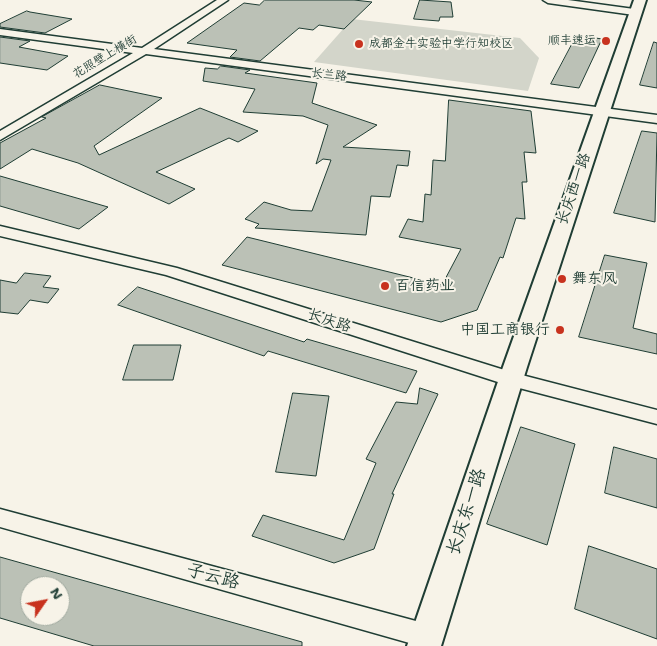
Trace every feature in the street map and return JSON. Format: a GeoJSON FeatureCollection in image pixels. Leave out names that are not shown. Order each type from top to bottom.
{"type":"FeatureCollection","features":[{"type":"Feature","properties":{"kind":"main road","name":"长庆西一路"},"geometry":{"type":"LineString","coordinates":[[511,379],[637,6]]}},
{"type":"Feature","properties":{"kind":"main road","name":"长庆东一路"},"geometry":{"type":"LineString","coordinates":[[425,641],[511,379]]}},
{"type":"Feature","properties":{"kind":"street","name":"花照壁上横街"},"geometry":{"type":"LineString","coordinates":[[0,136],[144,51],[222,0]]}},
{"type":"Feature","properties":{"kind":"street"},"geometry":{"type":"LineString","coordinates":[[548,0],[637,6]]}},
{"type":"Feature","properties":{"kind":"street","name":"长兰路"},"geometry":{"type":"LineString","coordinates":[[0,32],[657,119]]}},
{"type":"Feature","properties":{"kind":"street","name":"长庆路"},"geometry":{"type":"LineString","coordinates":[[0,231],[171,271],[511,379],[657,418]]}},
{"type":"Feature","properties":{"kind":"street","name":"子云路"},"geometry":{"type":"LineString","coordinates":[[0,518],[425,641]]}},
{"type":"Feature","properties":{"kind":"shaded area"},"geometry":{"type":"Polygon","coordinates":[[[352,19],[520,38],[539,58],[528,91],[314,62],[352,19]]]}},
{"type":"Feature","properties":{"kind":"building"},"geometry":{"type":"Polygon","coordinates":[[[265,0],[354,0],[372,2],[344,29],[319,25],[313,30],[299,28],[260,61],[230,57],[237,50],[187,43],[244,3],[259,5],[265,0]]]}},
{"type":"Feature","properties":{"kind":"building"},"geometry":{"type":"Polygon","coordinates":[[[420,0],[451,2],[453,17],[440,17],[439,21],[414,19],[420,0]]]}},
{"type":"Feature","properties":{"kind":"building"},"geometry":{"type":"Polygon","coordinates":[[[27,11],[72,19],[45,33],[0,27],[0,24],[27,11]]]}},
{"type":"Feature","properties":{"kind":"building"},"geometry":{"type":"Polygon","coordinates":[[[577,35],[602,39],[579,88],[551,84],[577,35]]]}},
{"type":"Feature","properties":{"kind":"building"},"geometry":{"type":"Polygon","coordinates":[[[0,37],[30,41],[19,47],[68,56],[47,70],[0,63],[0,37]]]}},
{"type":"Feature","properties":{"kind":"building"},"geometry":{"type":"Polygon","coordinates":[[[654,42],[657,43],[657,88],[640,85],[654,42]]]}},
{"type":"Feature","properties":{"kind":"building"},"geometry":{"type":"Polygon","coordinates":[[[221,66],[250,70],[245,73],[317,83],[312,103],[377,125],[343,147],[410,151],[408,166],[397,165],[390,197],[371,196],[366,235],[255,228],[259,224],[245,219],[264,202],[291,210],[312,211],[331,160],[323,159],[316,164],[328,125],[303,116],[243,112],[255,89],[203,81],[205,68],[217,69],[221,66]]]}},
{"type":"Feature","properties":{"kind":"building"},"geometry":{"type":"Polygon","coordinates":[[[100,85],[162,98],[94,146],[99,155],[200,108],[258,131],[238,142],[229,138],[156,172],[195,189],[169,204],[78,163],[32,149],[0,169],[0,143],[100,85]]]}},
{"type":"Feature","properties":{"kind":"building"},"geometry":{"type":"Polygon","coordinates":[[[449,100],[531,111],[536,153],[524,152],[527,182],[522,182],[525,219],[516,218],[503,258],[500,257],[477,310],[441,322],[222,265],[247,237],[442,285],[461,249],[399,237],[408,219],[423,222],[425,194],[431,195],[433,160],[445,161],[449,100]]]}},
{"type":"Feature","properties":{"kind":"building"},"geometry":{"type":"Polygon","coordinates":[[[642,131],[657,133],[655,222],[614,213],[642,131]]]}},
{"type":"Feature","properties":{"kind":"building"},"geometry":{"type":"Polygon","coordinates":[[[0,176],[108,207],[79,229],[0,206],[0,176]]]}},
{"type":"Feature","properties":{"kind":"building"},"geometry":{"type":"Polygon","coordinates":[[[605,255],[647,263],[633,328],[657,334],[657,354],[579,337],[605,255]]]}},
{"type":"Feature","properties":{"kind":"building"},"geometry":{"type":"Polygon","coordinates":[[[25,273],[51,276],[43,287],[59,289],[48,303],[30,300],[18,314],[0,312],[0,280],[16,283],[25,273]]]}},
{"type":"Feature","properties":{"kind":"building"},"geometry":{"type":"Polygon","coordinates":[[[138,287],[304,342],[307,339],[417,371],[406,393],[268,351],[264,356],[118,305],[138,287]]]}},
{"type":"Feature","properties":{"kind":"building"},"geometry":{"type":"Polygon","coordinates":[[[134,345],[181,345],[173,380],[123,380],[134,345]]]}},
{"type":"Feature","properties":{"kind":"building"},"geometry":{"type":"Polygon","coordinates":[[[420,388],[438,394],[392,494],[394,494],[374,549],[334,563],[252,536],[263,515],[344,540],[376,463],[366,459],[396,402],[417,404],[420,388]]]}},
{"type":"Feature","properties":{"kind":"building"},"geometry":{"type":"Polygon","coordinates":[[[293,393],[329,396],[316,476],[276,472],[293,393]]]}},
{"type":"Feature","properties":{"kind":"building"},"geometry":{"type":"Polygon","coordinates":[[[521,427],[575,444],[547,545],[487,524],[521,427]]]}},
{"type":"Feature","properties":{"kind":"building"},"geometry":{"type":"Polygon","coordinates":[[[614,447],[657,459],[657,508],[605,493],[614,447]]]}},
{"type":"Feature","properties":{"kind":"building"},"geometry":{"type":"Polygon","coordinates":[[[589,546],[657,569],[657,639],[575,609],[589,546]]]}},
{"type":"Feature","properties":{"kind":"building"},"geometry":{"type":"Polygon","coordinates":[[[0,557],[68,576],[20,576],[20,624],[0,618],[0,557]]]}},
{"type":"Feature","properties":{"kind":"building"},"geometry":{"type":"Polygon","coordinates":[[[70,577],[302,642],[302,646],[94,646],[27,626],[70,626],[70,577]]]}},
{"type":"Feature","properties":{"kind":"place","name":"顺丰速运"},"geometry":{"type":"Point","coordinates":[606,41]}},
{"type":"Feature","properties":{"kind":"place","name":"成都金牛实验中学行知校区"},"geometry":{"type":"Point","coordinates":[359,44]}},
{"type":"Feature","properties":{"kind":"place","name":"舞东风"},"geometry":{"type":"Point","coordinates":[562,279]}},
{"type":"Feature","properties":{"kind":"place","name":"百信药业"},"geometry":{"type":"Point","coordinates":[385,286]}},
{"type":"Feature","properties":{"kind":"place","name":"中国工商银行"},"geometry":{"type":"Point","coordinates":[560,330]}}]}
